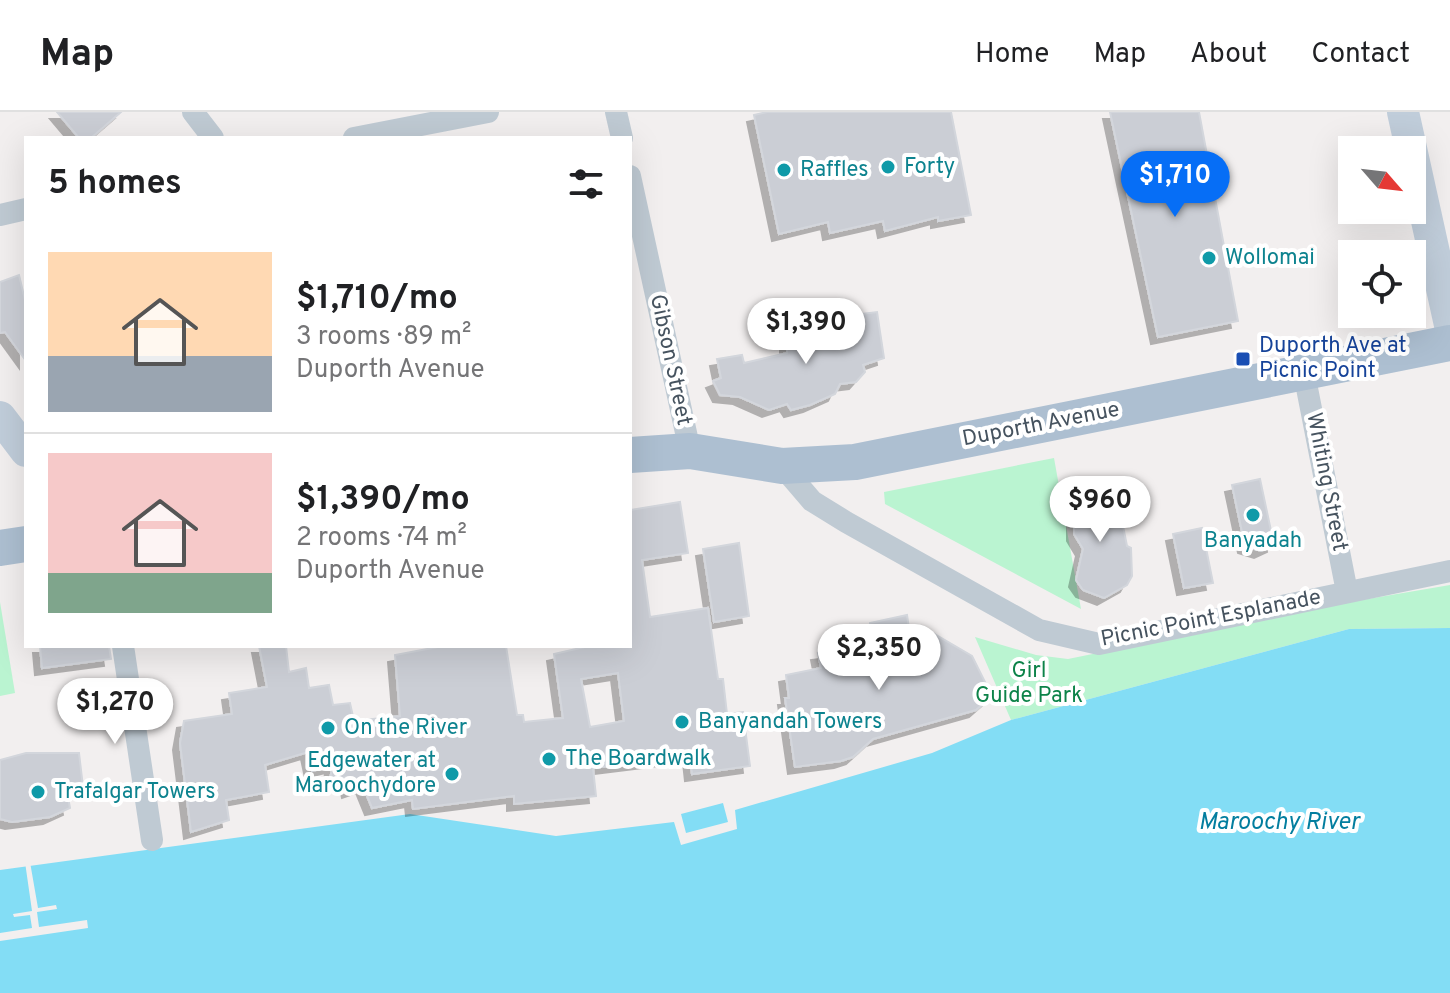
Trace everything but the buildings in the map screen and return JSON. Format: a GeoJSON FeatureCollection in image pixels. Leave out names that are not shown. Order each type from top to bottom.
{"type":"FeatureCollection","features":[{"type":"Feature","properties":{"kind":"main road"},"geometry":{"type":"LineString","coordinates":[[1403,112],[1450,325]]}},
{"type":"Feature","properties":{"kind":"main road","name":"Duporth Avenue"},"geometry":{"type":"LineString","coordinates":[[632,455],[690,451],[782,466],[855,462],[1450,343]]}},
{"type":"Feature","properties":{"kind":"main road"},"geometry":{"type":"LineString","coordinates":[[0,417],[24,448]]}},
{"type":"Feature","properties":{"kind":"main road"},"geometry":{"type":"LineString","coordinates":[[0,548],[24,544]]}},
{"type":"Feature","properties":{"kind":"street"},"geometry":{"type":"LineString","coordinates":[[193,112],[211,136]]}},
{"type":"Feature","properties":{"kind":"street"},"geometry":{"type":"LineString","coordinates":[[364,136],[488,112]]}},
{"type":"Feature","properties":{"kind":"street"},"geometry":{"type":"LineString","coordinates":[[616,112],[622,136]]}},
{"type":"Feature","properties":{"kind":"street","name":"Gibson Street"},"geometry":{"type":"LineString","coordinates":[[632,185],[690,451]]}},
{"type":"Feature","properties":{"kind":"street"},"geometry":{"type":"LineString","coordinates":[[0,215],[24,209]]}},
{"type":"Feature","properties":{"kind":"street","name":"Whiting Street"},"geometry":{"type":"LineString","coordinates":[[1304,373],[1347,592]]}},
{"type":"Feature","properties":{"kind":"street","name":"Picnic Point Esplanade"},"geometry":{"type":"LineString","coordinates":[[782,466],[812,501],[860,530],[1039,630],[1099,644],[1450,571]]}},
{"type":"Feature","properties":{"kind":"street"},"geometry":{"type":"LineString","coordinates":[[123,648],[152,840]]}},
{"type":"Feature","properties":{"kind":"green space"},"geometry":{"type":"Polygon","coordinates":[[[1054,458],[1081,609],[885,504],[884,492],[1054,458]]]}},
{"type":"Feature","properties":{"kind":"green space","name":"Girl Guide Park"},"geometry":{"type":"Polygon","coordinates":[[[1450,585],[1450,628],[1349,629],[1011,720],[975,637],[1036,655],[1068,659],[1338,604],[1450,585]]]}},
{"type":"Feature","properties":{"kind":"green space"},"geometry":{"type":"Polygon","coordinates":[[[0,602],[15,693],[0,696],[0,602]]]}},
{"type":"Feature","properties":{"kind":"water","name":"Maroochy River"},"geometry":{"type":"Polygon","coordinates":[[[1450,628],[1450,993],[0,993],[0,870],[410,814],[556,836],[674,822],[681,845],[737,829],[735,810],[932,753],[1011,720],[1349,629],[1450,628]]]}},
{"type":"Feature","properties":{"kind":"water"},"geometry":{"type":"Polygon","coordinates":[[[723,803],[728,822],[686,833],[681,814],[723,803]]]}},
{"type":"Feature","properties":{"kind":"pier"},"geometry":{"type":"Polygon","coordinates":[[[25,862],[30,862],[38,908],[56,905],[57,909],[37,912],[39,927],[87,920],[88,928],[0,941],[0,933],[32,928],[30,915],[14,917],[13,914],[32,911],[25,862]]]}},
{"type":"Feature","properties":{"kind":"place","name":"Forty"},"geometry":{"type":"Point","coordinates":[888,167]}},
{"type":"Feature","properties":{"kind":"place","name":"Raffles"},"geometry":{"type":"Point","coordinates":[784,170]}},
{"type":"Feature","properties":{"kind":"place","name":"Wollomai"},"geometry":{"type":"Point","coordinates":[1209,258]}},
{"type":"Feature","properties":{"kind":"place","name":"Duporth Ave at Picnic Point"},"geometry":{"type":"Point","coordinates":[1243,359]}},
{"type":"Feature","properties":{"kind":"place","name":"Banyadah"},"geometry":{"type":"Point","coordinates":[1253,515]}},
{"type":"Feature","properties":{"kind":"place","name":"Banyandah Towers"},"geometry":{"type":"Point","coordinates":[682,722]}},
{"type":"Feature","properties":{"kind":"place","name":"On the River"},"geometry":{"type":"Point","coordinates":[328,728]}},
{"type":"Feature","properties":{"kind":"place","name":"The Boardwalk"},"geometry":{"type":"Point","coordinates":[549,759]}},
{"type":"Feature","properties":{"kind":"place","name":"Edgewater at Maroochydore"},"geometry":{"type":"Point","coordinates":[452,774]}},
{"type":"Feature","properties":{"kind":"place","name":"Trafalgar Towers"},"geometry":{"type":"Point","coordinates":[38,792]}}]}
